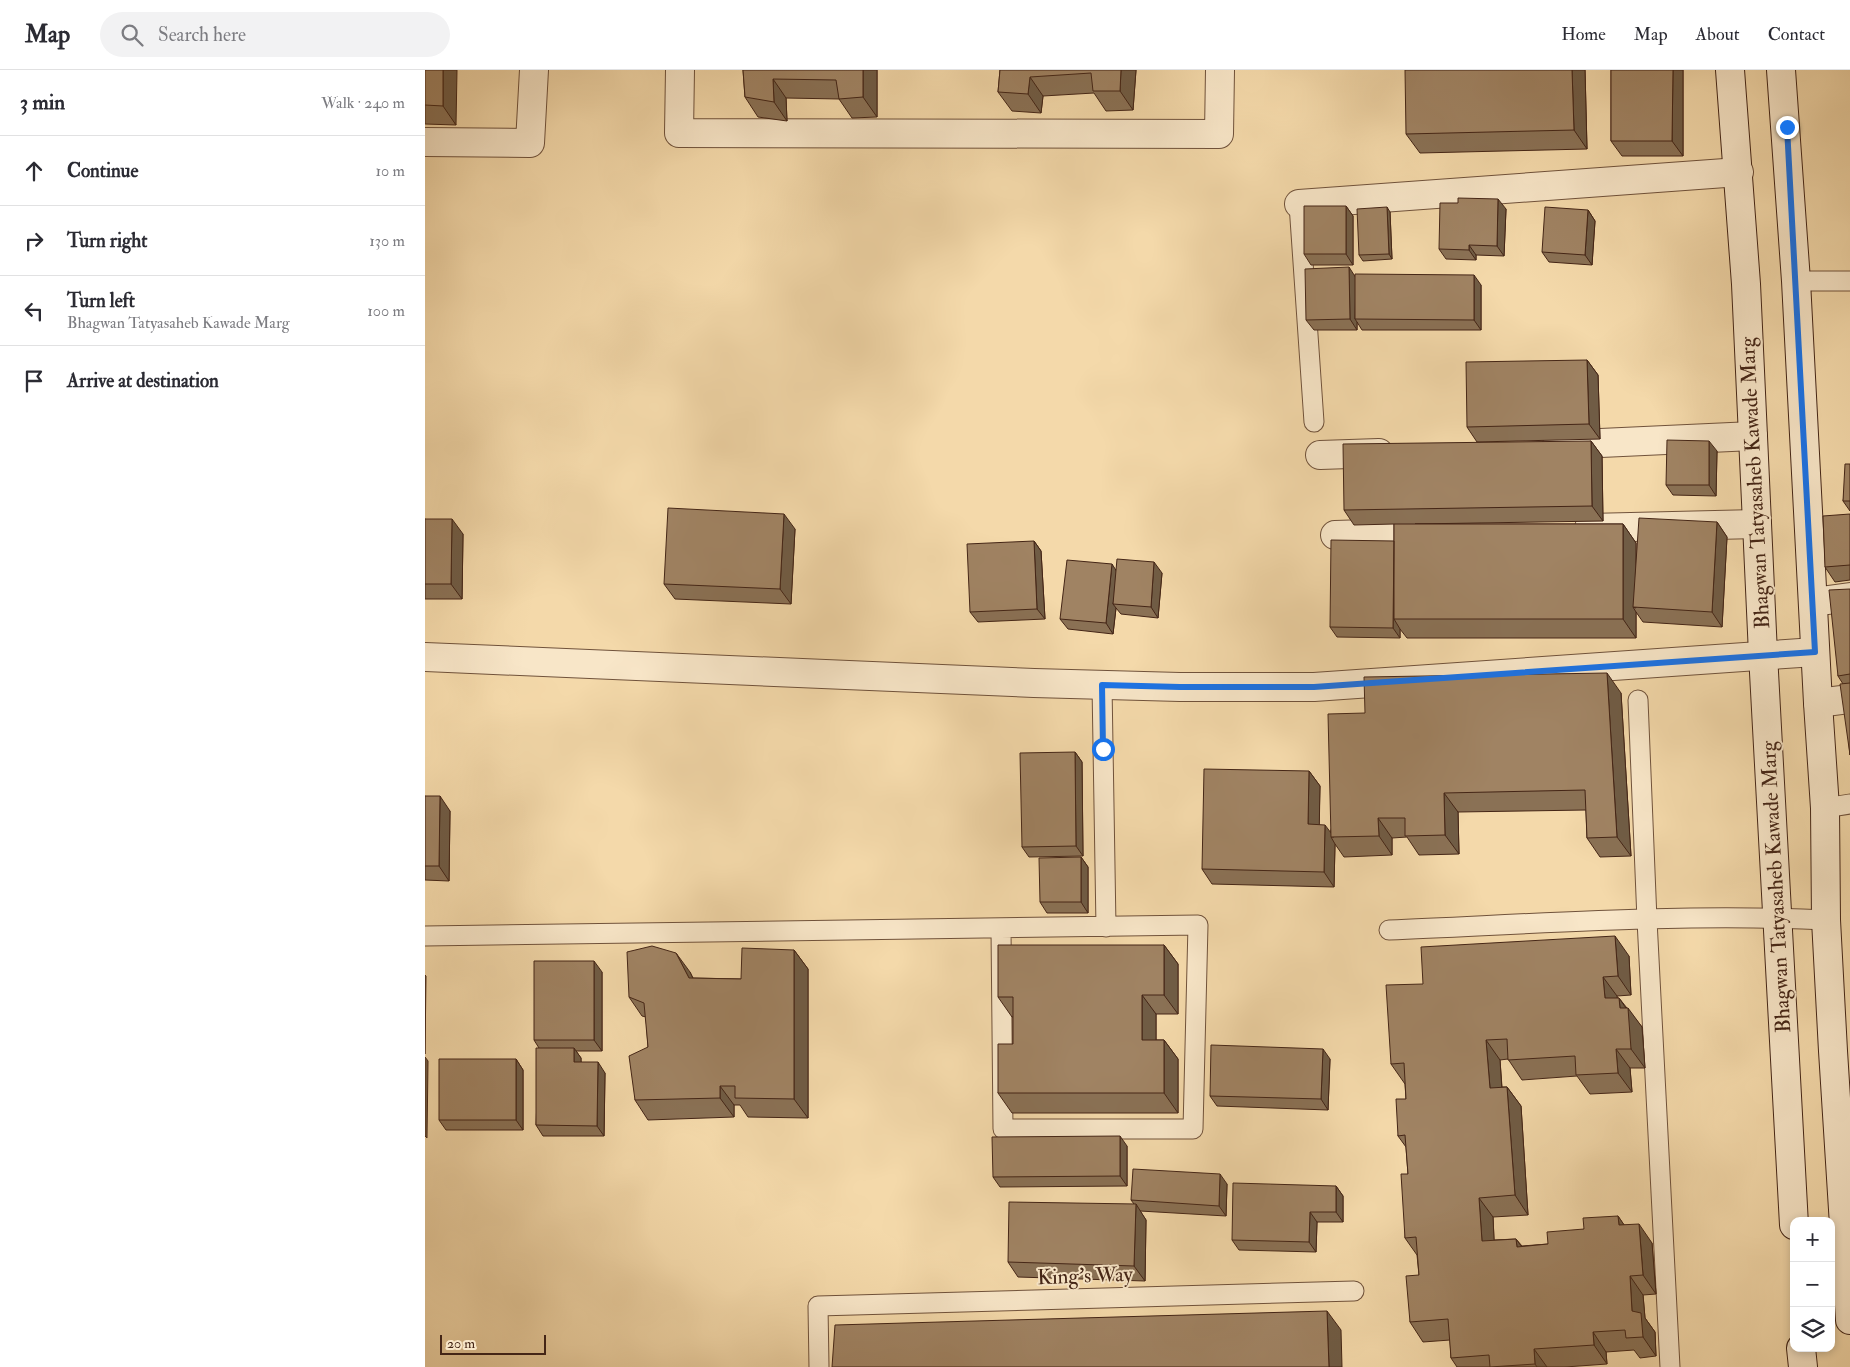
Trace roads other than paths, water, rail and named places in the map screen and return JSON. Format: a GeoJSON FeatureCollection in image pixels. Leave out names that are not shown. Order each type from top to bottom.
{"type":"FeatureCollection","features":[{"type":"Feature","properties":{"kind":"street"},"geometry":{"type":"LineString","coordinates":[[425,142],[529,143],[534,70]]}},
{"type":"Feature","properties":{"kind":"street"},"geometry":{"type":"LineString","coordinates":[[680,70],[679,133],[1199,134],[1219,134],[1219,70]]}},
{"type":"Feature","properties":{"kind":"street","name":"Bhagwan Tatyasaheb Kawade Marg"},"geometry":{"type":"LineString","coordinates":[[1730,70],[1746,284],[1763,654],[1779,918],[1794,1217]]}},
{"type":"Feature","properties":{"kind":"street"},"geometry":{"type":"LineString","coordinates":[[1781,70],[1787,127],[1818,703],[1838,806],[1826,920],[1841,1051],[1843,1094],[1842,1247],[1850,1320]]}},
{"type":"Feature","properties":{"kind":"street"},"geometry":{"type":"LineString","coordinates":[[1299,204],[1739,172]]}},
{"type":"Feature","properties":{"kind":"street"},"geometry":{"type":"LineString","coordinates":[[1536,446],[1753,436]]}},
{"type":"Feature","properties":{"kind":"street"},"geometry":{"type":"LineString","coordinates":[[1320,455],[1408,452]]}},
{"type":"Feature","properties":{"kind":"street"},"geometry":{"type":"LineString","coordinates":[[1561,529],[1757,524]]}},
{"type":"Feature","properties":{"kind":"street"},"geometry":{"type":"LineString","coordinates":[[1335,535],[1453,532]]}},
{"type":"Feature","properties":{"kind":"street"},"geometry":{"type":"LineString","coordinates":[[1813,602],[1850,597]]}},
{"type":"Feature","properties":{"kind":"street"},"geometry":{"type":"LineString","coordinates":[[425,657],[1102,685],[1314,687],[1763,654],[1815,652]]}},
{"type":"Feature","properties":{"kind":"street"},"geometry":{"type":"LineString","coordinates":[[1818,703],[1850,699]]}},
{"type":"Feature","properties":{"kind":"street"},"geometry":{"type":"LineString","coordinates":[[1801,1352],[1803,1367]]}},
{"type":"Feature","properties":{"kind":"lane"},"geometry":{"type":"LineString","coordinates":[[1299,204],[1314,422]]}},
{"type":"Feature","properties":{"kind":"lane"},"geometry":{"type":"LineString","coordinates":[[1796,281],[1850,281]]}},
{"type":"Feature","properties":{"kind":"lane"},"geometry":{"type":"LineString","coordinates":[[1102,685],[1106,927]]}},
{"type":"Feature","properties":{"kind":"lane"},"geometry":{"type":"LineString","coordinates":[[1638,700],[1647,920],[1670,1367]]}},
{"type":"Feature","properties":{"kind":"lane"},"geometry":{"type":"LineString","coordinates":[[1389,930],[1647,920],[1779,918],[1826,920]]}},
{"type":"Feature","properties":{"kind":"lane"},"geometry":{"type":"LineString","coordinates":[[425,936],[1198,925],[1193,1129],[1003,1129],[1001,929]]}},
{"type":"Feature","properties":{"kind":"lane","name":"King's Way"},"geometry":{"type":"LineString","coordinates":[[819,1367],[818,1306],[1354,1291]]}}]}
